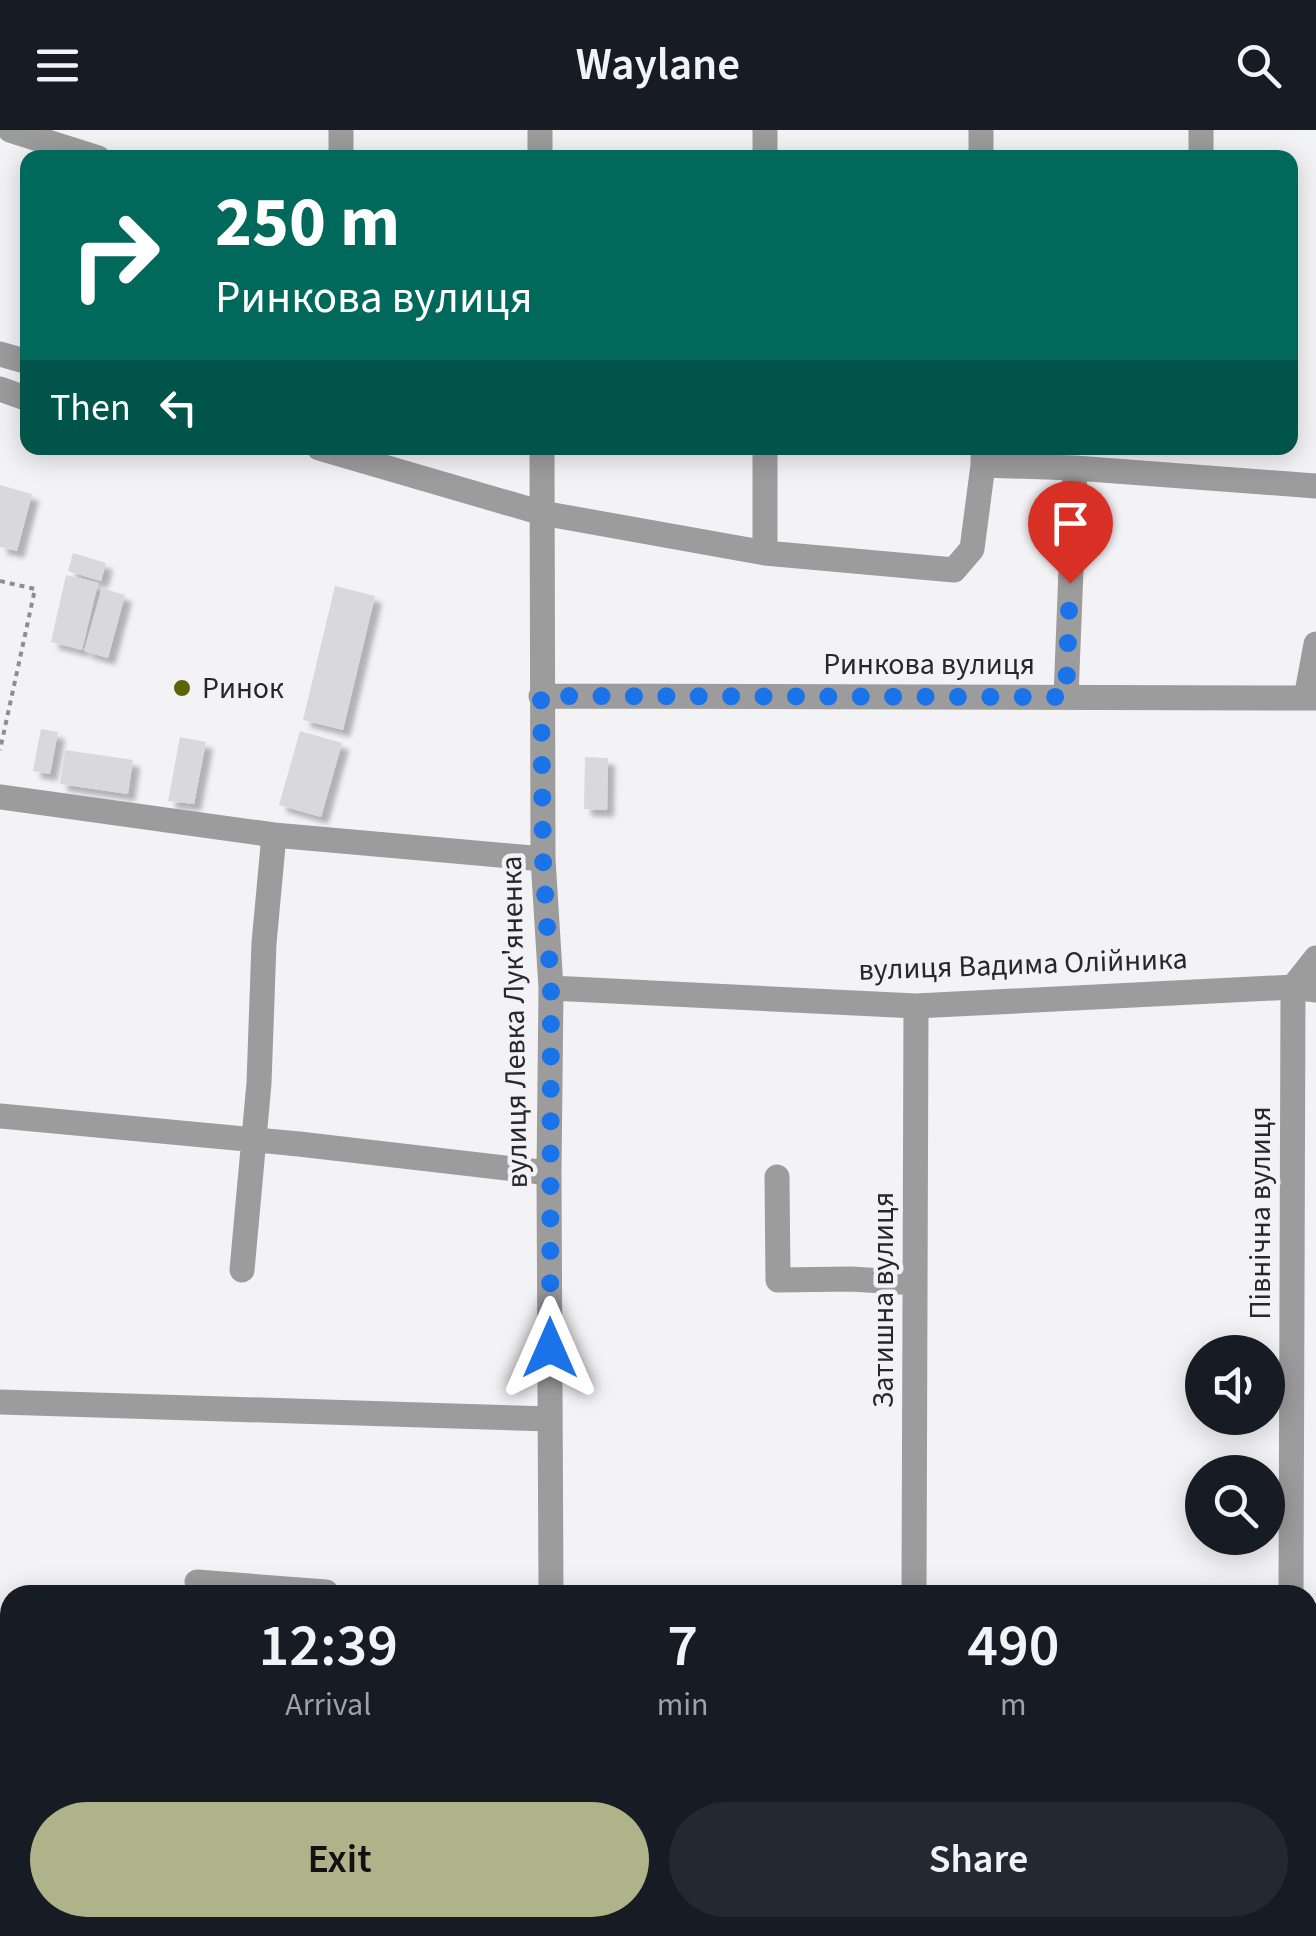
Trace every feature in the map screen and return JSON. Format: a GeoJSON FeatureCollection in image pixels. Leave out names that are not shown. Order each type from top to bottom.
{"type":"FeatureCollection","features":[{"type":"Feature","properties":{"kind":"street"},"geometry":{"type":"LineString","coordinates":[[10,130],[73,150]]}},
{"type":"Feature","properties":{"kind":"street"},"geometry":{"type":"LineString","coordinates":[[344,455],[542,513],[765,553],[954,570],[972,550],[983,456],[1075,468],[1316,486]]}},
{"type":"Feature","properties":{"kind":"street","name":"вулиця Левка Лук'яненка"},"geometry":{"type":"LineString","coordinates":[[542,455],[543,860],[551,988],[552,1585]]}},
{"type":"Feature","properties":{"kind":"street"},"geometry":{"type":"LineString","coordinates":[[765,455],[765,553]]}},
{"type":"Feature","properties":{"kind":"street"},"geometry":{"type":"LineString","coordinates":[[1066,697],[1075,468]]}},
{"type":"Feature","properties":{"kind":"street"},"geometry":{"type":"LineString","coordinates":[[1311,698],[1316,644]]}},
{"type":"Feature","properties":{"kind":"street","name":"Ринкова вулиця"},"geometry":{"type":"LineString","coordinates":[[541,696],[1311,698]]}},
{"type":"Feature","properties":{"kind":"street"},"geometry":{"type":"LineString","coordinates":[[0,815],[0,797],[274,835],[543,860]]}},
{"type":"Feature","properties":{"kind":"street"},"geometry":{"type":"LineString","coordinates":[[242,1270],[259,1083],[264,943],[274,835]]}},
{"type":"Feature","properties":{"kind":"street"},"geometry":{"type":"LineString","coordinates":[[1305,988],[1316,958]]}},
{"type":"Feature","properties":{"kind":"street","name":"вулиця Вадима Олійника"},"geometry":{"type":"LineString","coordinates":[[551,988],[916,1006],[1305,988]]}},
{"type":"Feature","properties":{"kind":"street","name":"Північна вулиця"},"geometry":{"type":"LineString","coordinates":[[1291,1585],[1305,988]]}},
{"type":"Feature","properties":{"kind":"street","name":"Затишна вулиця"},"geometry":{"type":"LineString","coordinates":[[914,1585],[916,1006]]}},
{"type":"Feature","properties":{"kind":"street"},"geometry":{"type":"LineString","coordinates":[[0,1116],[550,1173]]}},
{"type":"Feature","properties":{"kind":"street"},"geometry":{"type":"LineString","coordinates":[[777,1177],[778,1280],[915,1283]]}},
{"type":"Feature","properties":{"kind":"street"},"geometry":{"type":"LineString","coordinates":[[0,1402],[550,1419]]}},
{"type":"Feature","properties":{"kind":"street"},"geometry":{"type":"LineString","coordinates":[[196,1582],[219,1585]]}},
{"type":"Feature","properties":{"kind":"path"},"geometry":{"type":"LineString","coordinates":[[0,582],[35,590],[0,750]]}},
{"type":"Feature","properties":{"kind":"building"},"geometry":{"type":"Polygon","coordinates":[[[0,485],[32,494],[17,551],[0,547],[0,485]]]}},
{"type":"Feature","properties":{"kind":"building"},"geometry":{"type":"Polygon","coordinates":[[[73,553],[106,563],[101,581],[68,571],[73,553]]]}},
{"type":"Feature","properties":{"kind":"building"},"geometry":{"type":"Polygon","coordinates":[[[66,575],[98,583],[82,650],[51,642],[66,575]]]}},
{"type":"Feature","properties":{"kind":"building"},"geometry":{"type":"Polygon","coordinates":[[[335,586],[375,596],[343,730],[303,720],[335,586]]]}},
{"type":"Feature","properties":{"kind":"building"},"geometry":{"type":"Polygon","coordinates":[[[102,588],[125,595],[108,658],[84,651],[102,588]]]}},
{"type":"Feature","properties":{"kind":"building"},"geometry":{"type":"Polygon","coordinates":[[[41,729],[58,732],[50,774],[33,771],[41,729]]]}},
{"type":"Feature","properties":{"kind":"building"},"geometry":{"type":"Polygon","coordinates":[[[300,731],[342,743],[321,817],[279,805],[300,731]]]}},
{"type":"Feature","properties":{"kind":"building"},"geometry":{"type":"Polygon","coordinates":[[[180,737],[206,742],[194,804],[168,801],[180,737]]]}},
{"type":"Feature","properties":{"kind":"building"},"geometry":{"type":"Polygon","coordinates":[[[65,750],[133,760],[128,794],[60,784],[65,750]]]}},
{"type":"Feature","properties":{"kind":"building"},"geometry":{"type":"Polygon","coordinates":[[[585,757],[608,758],[607,810],[584,809],[585,757]]]}},
{"type":"Feature","properties":{"kind":"place","name":"Ринок"},"geometry":{"type":"Point","coordinates":[182,688]}},
{"type":"Feature","properties":{"kind":"route"},"geometry":{"type":"LineString","coordinates":[[550,1348],[551,988],[543,860],[541,696],[1066,697],[1070,583]]}}]}
